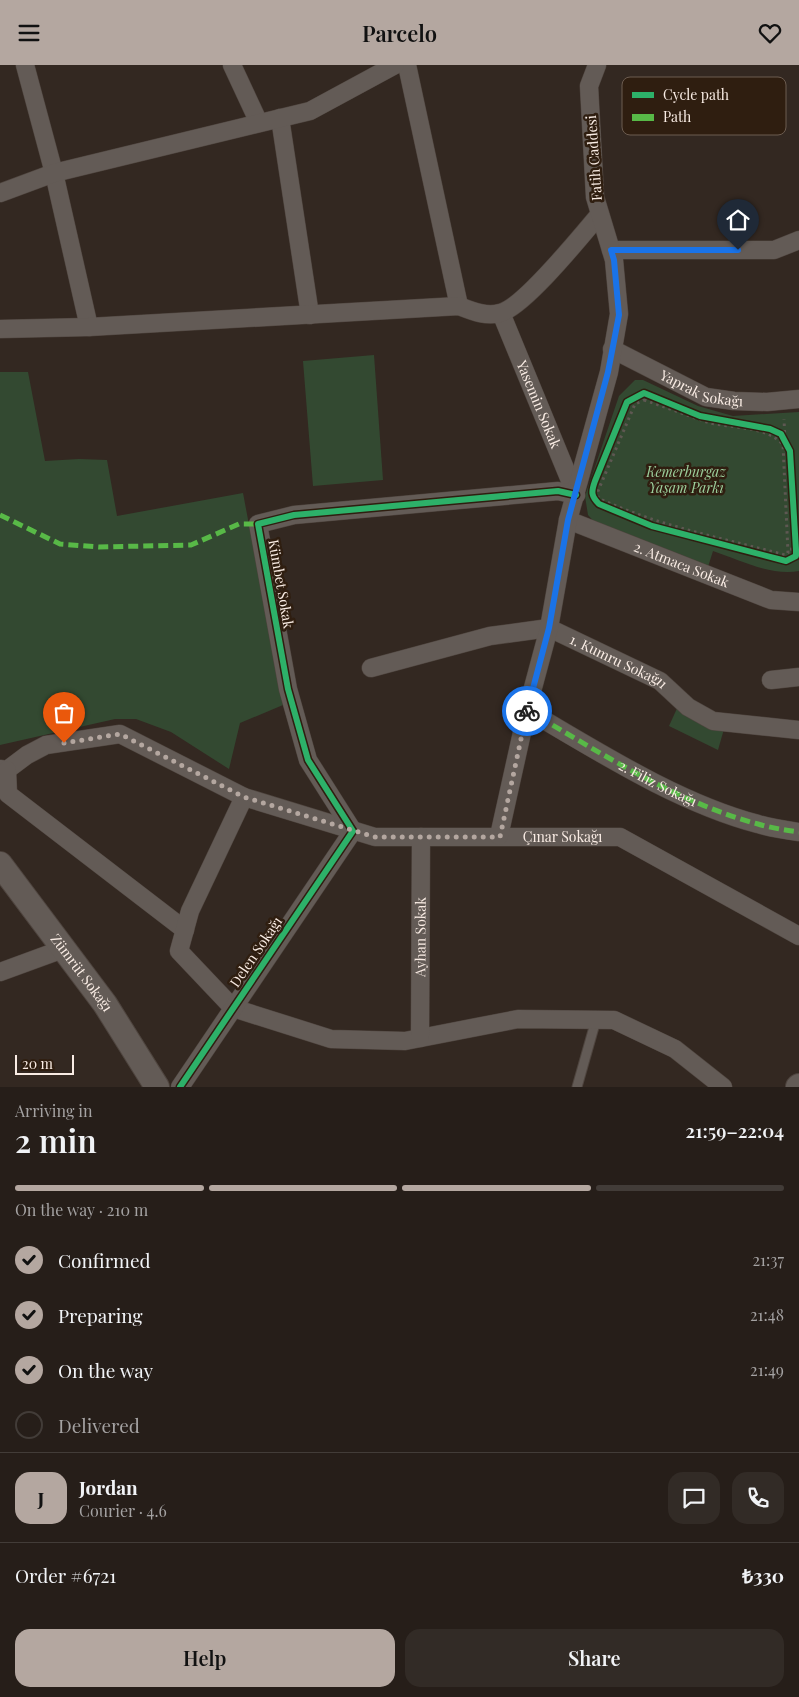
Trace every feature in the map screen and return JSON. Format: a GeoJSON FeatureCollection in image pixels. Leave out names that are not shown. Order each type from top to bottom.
{"type":"FeatureCollection","features":[{"type":"Feature","properties":{"kind":"street"},"geometry":{"type":"LineString","coordinates":[[25,65],[54,173],[89,327]]}},
{"type":"Feature","properties":{"kind":"street"},"geometry":{"type":"LineString","coordinates":[[232,65],[259,123]]}},
{"type":"Feature","properties":{"kind":"street"},"geometry":{"type":"LineString","coordinates":[[0,193],[54,173],[310,111],[395,65]]}},
{"type":"Feature","properties":{"kind":"street"},"geometry":{"type":"LineString","coordinates":[[407,65],[459,306]]}},
{"type":"Feature","properties":{"kind":"street","name":"Fatih Caddesi"},"geometry":{"type":"LineString","coordinates":[[500,837],[527,711],[549,628],[568,520],[608,372],[619,315],[614,260],[595,197],[589,86],[597,65]]}},
{"type":"Feature","properties":{"kind":"street"},"geometry":{"type":"LineString","coordinates":[[280,118],[310,315]]}},
{"type":"Feature","properties":{"kind":"street"},"geometry":{"type":"LineString","coordinates":[[0,329],[89,327],[459,306],[480,314],[501,313],[525,296],[561,260],[599,215]]}},
{"type":"Feature","properties":{"kind":"street"},"geometry":{"type":"LineString","coordinates":[[611,250],[774,250],[799,240]]}},
{"type":"Feature","properties":{"kind":"street","name":"Yasemin Sokak"},"geometry":{"type":"LineString","coordinates":[[501,313],[575,496]]}},
{"type":"Feature","properties":{"kind":"street","name":"Yaprak Sokağı"},"geometry":{"type":"LineString","coordinates":[[612,349],[706,397],[734,401],[789,400]]}},
{"type":"Feature","properties":{"kind":"street","name":"Kümbet Sokak"},"geometry":{"type":"LineString","coordinates":[[353,831],[308,760],[288,689],[258,524],[294,515],[558,491],[575,496]]}},
{"type":"Feature","properties":{"kind":"street","name":"2. Atmaca Sokak"},"geometry":{"type":"LineString","coordinates":[[568,520],[771,600],[799,602]]}},
{"type":"Feature","properties":{"kind":"street"},"geometry":{"type":"LineString","coordinates":[[372,668],[490,636],[549,628]]}},
{"type":"Feature","properties":{"kind":"street","name":"1. Kumru Sokağı1"},"geometry":{"type":"LineString","coordinates":[[549,628],[660,681],[688,707],[714,721],[799,730]]}},
{"type":"Feature","properties":{"kind":"street"},"geometry":{"type":"LineString","coordinates":[[771,680],[799,677]]}},
{"type":"Feature","properties":{"kind":"street","name":"2. Filiz Sokağı"},"geometry":{"type":"LineString","coordinates":[[527,711],[638,774],[722,813],[758,824],[799,832]]}},
{"type":"Feature","properties":{"kind":"street","name":"Çınar Sokağı"},"geometry":{"type":"LineString","coordinates":[[3,770],[46,745],[120,734],[244,797],[375,837],[620,837],[799,936]]}},
{"type":"Feature","properties":{"kind":"street"},"geometry":{"type":"LineString","coordinates":[[3,770],[8,795],[185,931]]}},
{"type":"Feature","properties":{"kind":"street"},"geometry":{"type":"LineString","coordinates":[[244,797],[190,911],[179,951],[233,1008],[331,1039],[405,1041],[518,1019],[614,1020],[675,1049],[722,1087]]}},
{"type":"Feature","properties":{"kind":"street","name":"Delen Sokağı"},"geometry":{"type":"LineString","coordinates":[[180,1087],[353,831]]}},
{"type":"Feature","properties":{"kind":"street","name":"Ayhan Sokak"},"geometry":{"type":"LineString","coordinates":[[420,1037],[421,837]]}},
{"type":"Feature","properties":{"kind":"street","name":"Zümrüt Sokağı"},"geometry":{"type":"LineString","coordinates":[[0,864],[105,1004],[157,1087]]}},
{"type":"Feature","properties":{"kind":"street"},"geometry":{"type":"LineString","coordinates":[[0,972],[63,949]]}},
{"type":"Feature","properties":{"kind":"lane"},"geometry":{"type":"LineString","coordinates":[[577,1087],[596,1020]]}},
{"type":"Feature","properties":{"kind":"path"},"geometry":{"type":"LineString","coordinates":[[627,402],[637,395],[648,393],[700,416],[770,429],[781,434],[784,443],[796,552]]}},
{"type":"Feature","properties":{"kind":"path"},"geometry":{"type":"LineString","coordinates":[[790,451],[784,443],[769,435],[709,422],[644,400],[635,404],[598,491],[598,498],[662,523],[786,555],[796,552]]}},
{"type":"Feature","properties":{"kind":"path"},"geometry":{"type":"LineString","coordinates":[[784,443],[789,400]]}},
{"type":"Feature","properties":{"kind":"path"},"geometry":{"type":"LineString","coordinates":[[789,400],[796,552]]}},
{"type":"Feature","properties":{"kind":"path"},"geometry":{"type":"LineString","coordinates":[[599,504],[593,497],[592,492],[612,437]]}},
{"type":"Feature","properties":{"kind":"path"},"geometry":{"type":"LineString","coordinates":[[575,496],[652,526],[696,539],[713,541],[786,561],[796,552]]}},
{"type":"Feature","properties":{"kind":"green space"},"geometry":{"type":"Polygon","coordinates":[[[374,355],[383,480],[313,486],[303,361],[374,355]]]}},
{"type":"Feature","properties":{"kind":"green space"},"geometry":{"type":"Polygon","coordinates":[[[0,372],[28,372],[45,461],[107,460],[117,516],[243,493],[283,705],[240,723],[229,769],[171,732],[136,719],[115,719],[0,745],[0,372]]]}},
{"type":"Feature","properties":{"kind":"green space","name":"Kemerburgaz Yaşam Parkı"},"geometry":{"type":"Polygon","coordinates":[[[635,380],[643,380],[698,406],[733,416],[799,412],[799,571],[788,572],[766,569],[713,551],[707,570],[598,526],[588,515],[585,496],[619,396],[635,380]]]}},
{"type":"Feature","properties":{"kind":"green space"},"geometry":{"type":"Polygon","coordinates":[[[679,704],[724,729],[718,750],[669,726],[679,704]]]}},
{"type":"Feature","properties":{"kind":"marked path"},"geometry":{"type":"LineString","coordinates":[[0,515],[60,544],[99,547],[191,545],[239,524],[258,524]]}},
{"type":"Feature","properties":{"kind":"marked path"},"geometry":{"type":"LineString","coordinates":[[527,710],[669,790],[728,815],[778,829],[799,832]]}},
{"type":"Feature","properties":{"kind":"cycle path"},"geometry":{"type":"LineString","coordinates":[[644,393],[700,416],[770,429],[781,434],[790,451],[796,556],[786,561],[652,526],[599,504],[594,499],[592,491],[594,485],[627,402],[644,393]]}},
{"type":"Feature","properties":{"kind":"cycle path"},"geometry":{"type":"LineString","coordinates":[[180,1087],[353,831],[308,760],[288,689],[258,524],[294,515],[558,491],[576,495]]}},
{"type":"Feature","properties":{"kind":"way so far"},"geometry":{"type":"LineString","coordinates":[[64,743],[120,734],[162,753],[244,797],[375,837],[500,837],[527,711]]}},
{"type":"Feature","properties":{"kind":"route"},"geometry":{"type":"LineString","coordinates":[[527,711],[549,628],[568,520],[608,372],[619,315],[614,260],[611,250],[738,250]]}}]}
